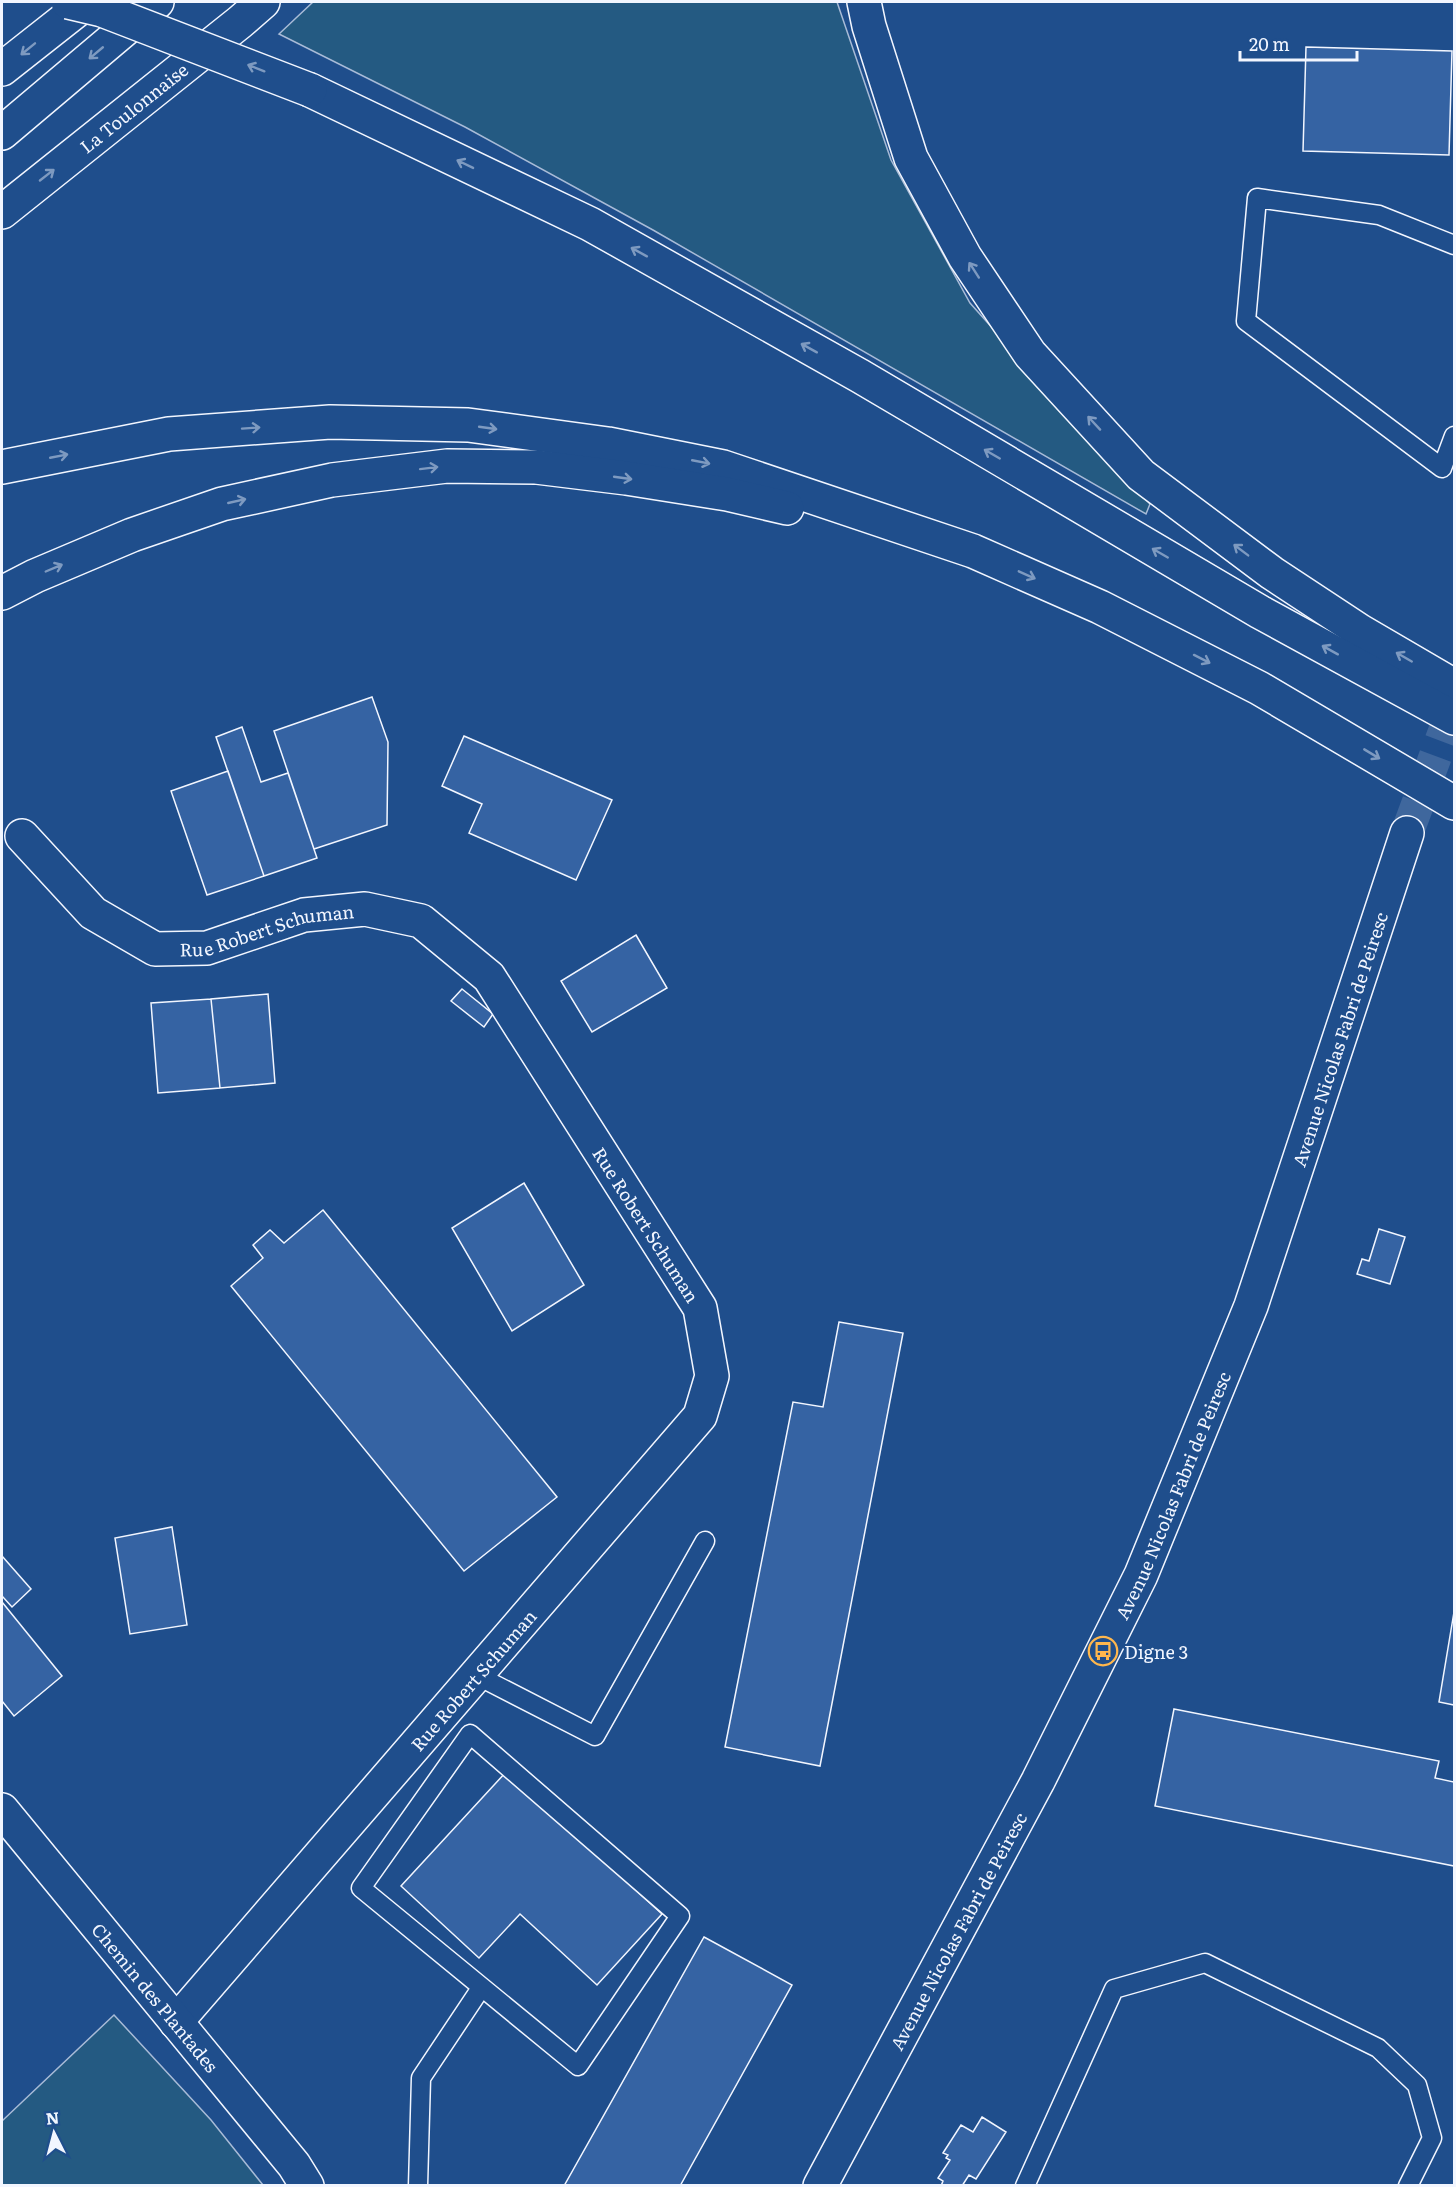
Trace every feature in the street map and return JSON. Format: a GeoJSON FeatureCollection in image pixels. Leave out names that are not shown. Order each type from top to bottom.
{"type":"FeatureCollection","features":[{"type":"Feature","properties":{"kind":"main road"},"geometry":{"type":"LineString","coordinates":[[68,2],[102,10],[310,90],[590,224],[860,376],[1260,612],[1455,718]]}},
{"type":"Feature","properties":{"kind":"main road"},"geometry":{"type":"LineString","coordinates":[[2,69],[87,2]]}},
{"type":"Feature","properties":{"kind":"main road"},"geometry":{"type":"LineString","coordinates":[[2,133],[157,2]]}},
{"type":"Feature","properties":{"kind":"main road","name":"La Toulonnaise"},"geometry":{"type":"LineString","coordinates":[[2,212],[262,2]]}},
{"type":"Feature","properties":{"kind":"main road"},"geometry":{"type":"LineString","coordinates":[[864,2],[869,26],[911,158],[965,257],[1030,354],[1141,474],[1272,573],[1360,632],[1455,686]]}},
{"type":"Feature","properties":{"kind":"main road"},"geometry":{"type":"LineString","coordinates":[[2,467],[169,434],[330,422],[468,425],[608,444],[723,467],[973,551],[1100,607],[1259,688],[1455,803]]}},
{"type":"Feature","properties":{"kind":"main road"},"geometry":{"type":"LineString","coordinates":[[2,594],[35,576],[132,535],[222,504],[332,480],[447,466],[536,467],[727,494],[973,551]]}},
{"type":"Feature","properties":{"kind":"main road","name":"Avenue Nicolas Fabri de Peiresc"},"geometry":{"type":"LineString","coordinates":[[820,2186],[1038,1781],[1141,1575],[1251,1306],[1407,833]]}},
{"type":"Feature","properties":{"kind":"main road","name":"Rue Robert Schuman"},"geometry":{"type":"LineString","coordinates":[[22,836],[93,913],[155,949],[207,948],[304,915],[365,909],[421,921],[489,977],[700,1308],[712,1376],[700,1416],[176,2022]]}},
{"type":"Feature","properties":{"kind":"main road","name":"Chemin des Plantades"},"geometry":{"type":"LineString","coordinates":[[5,1820],[294,2165],[307,2186]]}},
{"type":"Feature","properties":{"kind":"lane"},"geometry":{"type":"LineString","coordinates":[[1455,245],[1379,215],[1257,198],[1246,321],[1442,468],[1455,436]]}},
{"type":"Feature","properties":{"kind":"lane"},"geometry":{"type":"LineString","coordinates":[[476,1675],[596,1736],[705,1541]]}},
{"type":"Feature","properties":{"kind":"lane"},"geometry":{"type":"LineString","coordinates":[[470,1734],[680,1916],[578,2066],[481,1988],[361,1888],[470,1734]]}},
{"type":"Feature","properties":{"kind":"lane"},"geometry":{"type":"LineString","coordinates":[[1025,2186],[1114,1989],[1204,1963],[1378,2048],[1417,2085],[1432,2138],[1408,2186]]}},
{"type":"Feature","properties":{"kind":"lane"},"geometry":{"type":"LineString","coordinates":[[418,2186],[422,2078],[481,1988]]}},
{"type":"Feature","properties":{"kind":"shaded area"},"geometry":{"type":"Polygon","coordinates":[[[313,2],[837,2],[891,160],[970,303],[1150,504],[1146,514],[653,230],[465,127],[279,34],[313,2]]]}},
{"type":"Feature","properties":{"kind":"shaded area"},"geometry":{"type":"Polygon","coordinates":[[[114,2015],[211,2120],[263,2185],[2,2185],[2,2121],[114,2015]]]}},
{"type":"Feature","properties":{"kind":"building"},"geometry":{"type":"Polygon","coordinates":[[[1306,47],[1452,51],[1449,155],[1303,151],[1306,47]]]}},
{"type":"Feature","properties":{"kind":"building"},"geometry":{"type":"Polygon","coordinates":[[[372,697],[388,742],[387,825],[314,849],[274,731],[372,697]]]}},
{"type":"Feature","properties":{"kind":"building"},"geometry":{"type":"Polygon","coordinates":[[[242,727],[261,782],[288,773],[317,858],[264,876],[216,737],[242,727]]]}},
{"type":"Feature","properties":{"kind":"building"},"geometry":{"type":"Polygon","coordinates":[[[464,736],[612,800],[576,880],[469,833],[482,804],[442,786],[464,736]]]}},
{"type":"Feature","properties":{"kind":"building"},"geometry":{"type":"Polygon","coordinates":[[[228,771],[264,876],[207,895],[171,791],[228,771]]]}},
{"type":"Feature","properties":{"kind":"building"},"geometry":{"type":"Polygon","coordinates":[[[636,935],[667,988],[592,1032],[561,981],[636,935]]]}},
{"type":"Feature","properties":{"kind":"building"},"geometry":{"type":"Polygon","coordinates":[[[462,989],[493,1014],[484,1027],[451,1001],[462,989]]]}},
{"type":"Feature","properties":{"kind":"building"},"geometry":{"type":"Polygon","coordinates":[[[268,994],[275,1083],[220,1088],[211,999],[268,994]]]}},
{"type":"Feature","properties":{"kind":"building"},"geometry":{"type":"Polygon","coordinates":[[[211,999],[220,1088],[158,1093],[151,1003],[211,999]]]}},
{"type":"Feature","properties":{"kind":"building"},"geometry":{"type":"Polygon","coordinates":[[[524,1183],[584,1285],[512,1331],[452,1228],[524,1183]]]}},
{"type":"Feature","properties":{"kind":"building"},"geometry":{"type":"Polygon","coordinates":[[[323,1210],[557,1497],[464,1571],[231,1286],[263,1258],[253,1245],[270,1230],[284,1243],[323,1210]]]}},
{"type":"Feature","properties":{"kind":"building"},"geometry":{"type":"Polygon","coordinates":[[[1379,1229],[1405,1237],[1390,1284],[1357,1274],[1362,1259],[1369,1261],[1379,1229]]]}},
{"type":"Feature","properties":{"kind":"building"},"geometry":{"type":"Polygon","coordinates":[[[839,1322],[903,1333],[820,1766],[725,1747],[793,1402],[823,1407],[839,1322]]]}},
{"type":"Feature","properties":{"kind":"building"},"geometry":{"type":"Polygon","coordinates":[[[172,1527],[187,1625],[130,1634],[115,1538],[172,1527]]]}},
{"type":"Feature","properties":{"kind":"building"},"geometry":{"type":"Polygon","coordinates":[[[2,1556],[31,1589],[12,1607],[2,1596],[2,1556]]]}},
{"type":"Feature","properties":{"kind":"building"},"geometry":{"type":"Polygon","coordinates":[[[2,1602],[62,1676],[14,1716],[2,1701],[2,1602]]]}},
{"type":"Feature","properties":{"kind":"building"},"geometry":{"type":"Polygon","coordinates":[[[1454,1612],[1454,1705],[1439,1702],[1454,1612]]]}},
{"type":"Feature","properties":{"kind":"building"},"geometry":{"type":"Polygon","coordinates":[[[1174,1709],[1439,1761],[1435,1778],[1454,1782],[1454,1866],[1155,1806],[1174,1709]]]}},
{"type":"Feature","properties":{"kind":"building"},"geometry":{"type":"Polygon","coordinates":[[[506,1772],[662,1914],[597,1985],[520,1914],[479,1958],[401,1886],[506,1772]]]}},
{"type":"Feature","properties":{"kind":"building"},"geometry":{"type":"Polygon","coordinates":[[[704,1937],[792,1985],[680,2186],[564,2186],[704,1937]]]}},
{"type":"Feature","properties":{"kind":"building"},"geometry":{"type":"Polygon","coordinates":[[[982,2117],[1006,2132],[976,2179],[969,2175],[962,2186],[941,2186],[943,2181],[938,2178],[950,2160],[946,2158],[948,2155],[943,2153],[961,2125],[973,2132],[982,2117]]]}},
{"type":"Feature","properties":{"kind":"tunnel"},"geometry":{"type":"LineString","coordinates":[[1407,833],[1454,706]]}},
{"type":"Feature","properties":{"kind":"place","name":"Digne 3"},"geometry":{"type":"Point","coordinates":[1103,1651]}}]}
